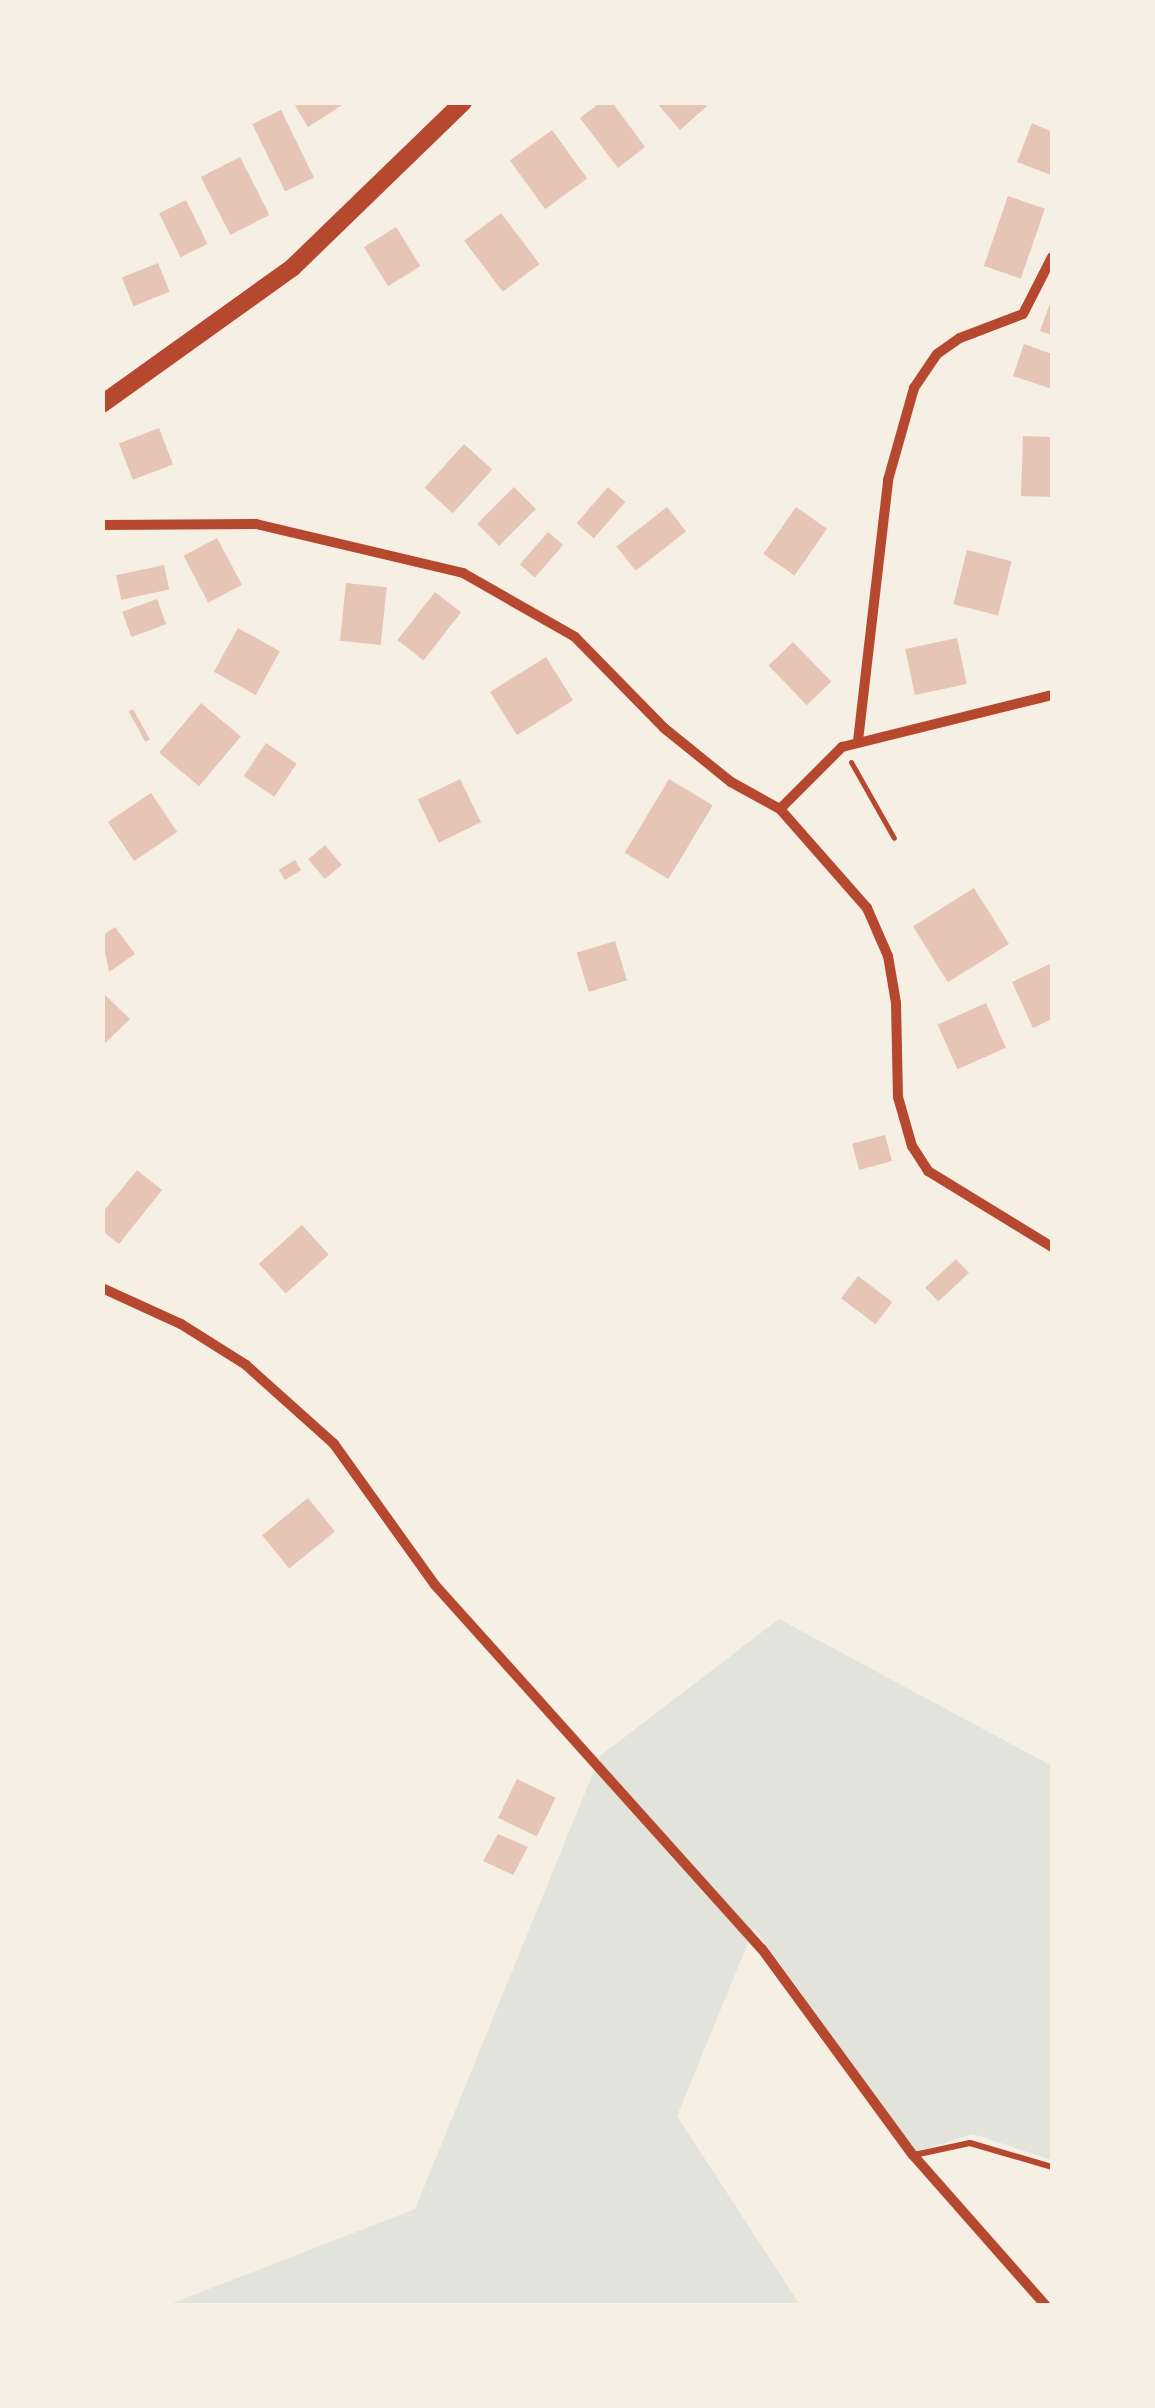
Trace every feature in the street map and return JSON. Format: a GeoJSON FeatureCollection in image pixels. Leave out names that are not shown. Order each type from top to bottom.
{"type":"FeatureCollection","features":[{"type":"Feature","properties":{"kind":"street"},"geometry":{"type":"LineString","coordinates":[[102,404],[292,268],[463,102]]}},
{"type":"Feature","properties":{"kind":"street"},"geometry":{"type":"LineString","coordinates":[[858,741],[888,480],[914,388],[937,354],[960,338],[1023,314],[1052,257]]}},
{"type":"Feature","properties":{"kind":"street"},"geometry":{"type":"LineString","coordinates":[[102,526],[256,524],[463,573],[575,638],[664,728],[731,782],[780,809],[867,908],[888,956],[896,1003],[898,1097],[912,1146],[928,1171],[1052,1246]]}},
{"type":"Feature","properties":{"kind":"street"},"geometry":{"type":"LineString","coordinates":[[780,809],[842,746],[1052,694]]}},
{"type":"Feature","properties":{"kind":"street"},"geometry":{"type":"LineString","coordinates":[[102,1288],[181,1324],[246,1365],[322,1430],[504,1668],[762,1949],[913,2155],[1046,2306]]}},
{"type":"Feature","properties":{"kind":"lane"},"geometry":{"type":"LineString","coordinates":[[913,2155],[970,2143],[1052,2167]]}},
{"type":"Feature","properties":{"kind":"path"},"geometry":{"type":"LineString","coordinates":[[842,746],[894,838]]}},
{"type":"Feature","properties":{"kind":"shaded area"},"geometry":{"type":"Polygon","coordinates":[[[779,1619],[1052,1766],[1052,2160],[973,2134],[916,2152],[754,1928],[677,2116],[800,2305],[165,2306],[415,2209],[600,1756],[779,1619]]]}},
{"type":"Feature","properties":{"kind":"building"},"geometry":{"type":"Polygon","coordinates":[[[293,102],[347,102],[308,127],[293,102]]]}},
{"type":"Feature","properties":{"kind":"building"},"geometry":{"type":"Polygon","coordinates":[[[601,102],[612,102],[645,147],[618,168],[580,118],[601,102]]]}},
{"type":"Feature","properties":{"kind":"building"},"geometry":{"type":"Polygon","coordinates":[[[656,102],[703,102],[707,106],[680,130],[656,102]]]}},
{"type":"Feature","properties":{"kind":"building"},"geometry":{"type":"Polygon","coordinates":[[[281,110],[314,177],[285,191],[252,124],[281,110]]]}},
{"type":"Feature","properties":{"kind":"building"},"geometry":{"type":"Polygon","coordinates":[[[1032,123],[1052,132],[1051,175],[1017,162],[1032,123]]]}},
{"type":"Feature","properties":{"kind":"building"},"geometry":{"type":"Polygon","coordinates":[[[552,130],[587,179],[545,209],[510,161],[552,130]]]}},
{"type":"Feature","properties":{"kind":"building"},"geometry":{"type":"Polygon","coordinates":[[[240,157],[270,215],[230,235],[201,177],[240,157]]]}},
{"type":"Feature","properties":{"kind":"building"},"geometry":{"type":"Polygon","coordinates":[[[1008,196],[1045,209],[1021,279],[984,266],[1008,196]]]}},
{"type":"Feature","properties":{"kind":"building"},"geometry":{"type":"Polygon","coordinates":[[[186,200],[207,244],[181,257],[159,213],[186,200]]]}},
{"type":"Feature","properties":{"kind":"building"},"geometry":{"type":"Polygon","coordinates":[[[501,213],[540,264],[503,292],[464,241],[501,213]]]}},
{"type":"Feature","properties":{"kind":"building"},"geometry":{"type":"Polygon","coordinates":[[[396,227],[420,266],[388,286],[364,247],[396,227]]]}},
{"type":"Feature","properties":{"kind":"building"},"geometry":{"type":"Polygon","coordinates":[[[158,263],[170,292],[133,306],[122,278],[158,263]]]}},
{"type":"Feature","properties":{"kind":"building"},"geometry":{"type":"Polygon","coordinates":[[[1052,298],[1052,335],[1040,331],[1052,298]]]}},
{"type":"Feature","properties":{"kind":"building"},"geometry":{"type":"Polygon","coordinates":[[[1024,344],[1052,354],[1052,389],[1013,376],[1024,344]]]}},
{"type":"Feature","properties":{"kind":"building"},"geometry":{"type":"Polygon","coordinates":[[[159,428],[173,464],[133,480],[119,443],[159,428]]]}},
{"type":"Feature","properties":{"kind":"building"},"geometry":{"type":"Polygon","coordinates":[[[1023,436],[1052,437],[1050,497],[1021,496],[1023,436]]]}},
{"type":"Feature","properties":{"kind":"building"},"geometry":{"type":"Polygon","coordinates":[[[464,444],[492,469],[453,513],[425,488],[464,444]]]}},
{"type":"Feature","properties":{"kind":"building"},"geometry":{"type":"Polygon","coordinates":[[[514,487],[536,509],[499,546],[477,524],[514,487]]]}},
{"type":"Feature","properties":{"kind":"building"},"geometry":{"type":"Polygon","coordinates":[[[608,487],[625,502],[594,538],[577,523],[608,487]]]}},
{"type":"Feature","properties":{"kind":"building"},"geometry":{"type":"Polygon","coordinates":[[[667,507],[686,531],[636,571],[617,546],[667,507]]]}},
{"type":"Feature","properties":{"kind":"building"},"geometry":{"type":"Polygon","coordinates":[[[796,507],[827,529],[794,575],[763,554],[796,507]]]}},
{"type":"Feature","properties":{"kind":"building"},"geometry":{"type":"Polygon","coordinates":[[[548,532],[563,545],[535,578],[520,564],[548,532]]]}},
{"type":"Feature","properties":{"kind":"building"},"geometry":{"type":"Polygon","coordinates":[[[217,538],[242,585],[208,603],[183,556],[217,538]]]}},
{"type":"Feature","properties":{"kind":"building"},"geometry":{"type":"Polygon","coordinates":[[[967,550],[1012,561],[998,615],[953,604],[967,550]]]}},
{"type":"Feature","properties":{"kind":"building"},"geometry":{"type":"Polygon","coordinates":[[[164,565],[169,589],[121,600],[116,575],[164,565]]]}},
{"type":"Feature","properties":{"kind":"building"},"geometry":{"type":"Polygon","coordinates":[[[346,583],[387,587],[381,645],[340,641],[346,583]]]}},
{"type":"Feature","properties":{"kind":"building"},"geometry":{"type":"Polygon","coordinates":[[[435,592],[461,612],[423,660],[397,640],[435,592]]]}},
{"type":"Feature","properties":{"kind":"building"},"geometry":{"type":"Polygon","coordinates":[[[157,599],[166,624],[131,637],[122,612],[157,599]]]}},
{"type":"Feature","properties":{"kind":"building"},"geometry":{"type":"Polygon","coordinates":[[[238,628],[280,651],[256,695],[214,672],[238,628]]]}},
{"type":"Feature","properties":{"kind":"building"},"geometry":{"type":"Polygon","coordinates":[[[957,638],[967,684],[915,695],[905,649],[957,638]]]}},
{"type":"Feature","properties":{"kind":"building"},"geometry":{"type":"Polygon","coordinates":[[[793,642],[831,682],[807,705],[769,666],[793,642]]]}},
{"type":"Feature","properties":{"kind":"building"},"geometry":{"type":"Polygon","coordinates":[[[546,657],[573,700],[517,735],[490,692],[546,657]]]}},
{"type":"Feature","properties":{"kind":"building"},"geometry":{"type":"Polygon","coordinates":[[[201,703],[241,736],[199,786],[159,753],[201,703]]]}},
{"type":"Feature","properties":{"kind":"building"},"geometry":{"type":"Polygon","coordinates":[[[133,709],[150,740],[146,742],[129,711],[133,709]]]}},
{"type":"Feature","properties":{"kind":"building"},"geometry":{"type":"Polygon","coordinates":[[[266,743],[297,764],[274,797],[244,776],[266,743]]]}},
{"type":"Feature","properties":{"kind":"building"},"geometry":{"type":"Polygon","coordinates":[[[460,779],[481,822],[439,843],[418,800],[460,779]]]}},
{"type":"Feature","properties":{"kind":"building"},"geometry":{"type":"Polygon","coordinates":[[[669,779],[713,805],[668,879],[625,853],[669,779]]]}},
{"type":"Feature","properties":{"kind":"building"},"geometry":{"type":"Polygon","coordinates":[[[151,793],[177,832],[134,861],[108,822],[151,793]]]}},
{"type":"Feature","properties":{"kind":"building"},"geometry":{"type":"Polygon","coordinates":[[[325,845],[342,865],[325,879],[308,859],[325,845]]]}},
{"type":"Feature","properties":{"kind":"building"},"geometry":{"type":"Polygon","coordinates":[[[295,860],[301,870],[285,880],[279,870],[295,860]]]}},
{"type":"Feature","properties":{"kind":"building"},"geometry":{"type":"Polygon","coordinates":[[[974,888],[1009,944],[948,982],[913,926],[974,888]]]}},
{"type":"Feature","properties":{"kind":"building"},"geometry":{"type":"Polygon","coordinates":[[[115,927],[135,954],[109,972],[102,936],[115,927]]]}},
{"type":"Feature","properties":{"kind":"building"},"geometry":{"type":"Polygon","coordinates":[[[615,941],[627,980],[589,992],[577,953],[615,941]]]}},
{"type":"Feature","properties":{"kind":"building"},"geometry":{"type":"Polygon","coordinates":[[[1052,963],[1052,1019],[1033,1028],[1012,982],[1052,963]]]}},
{"type":"Feature","properties":{"kind":"building"},"geometry":{"type":"Polygon","coordinates":[[[102,992],[130,1019],[102,1046],[102,992]]]}},
{"type":"Feature","properties":{"kind":"building"},"geometry":{"type":"Polygon","coordinates":[[[986,1003],[1006,1048],[958,1069],[938,1025],[986,1003]]]}},
{"type":"Feature","properties":{"kind":"building"},"geometry":{"type":"Polygon","coordinates":[[[885,1135],[892,1161],[859,1170],[852,1144],[885,1135]]]}},
{"type":"Feature","properties":{"kind":"building"},"geometry":{"type":"Polygon","coordinates":[[[137,1170],[162,1190],[119,1244],[102,1231],[102,1213],[137,1170]]]}},
{"type":"Feature","properties":{"kind":"building"},"geometry":{"type":"Polygon","coordinates":[[[302,1225],[329,1255],[286,1294],[259,1264],[302,1225]]]}},
{"type":"Feature","properties":{"kind":"building"},"geometry":{"type":"Polygon","coordinates":[[[956,1259],[969,1273],[938,1302],[925,1288],[956,1259]]]}},
{"type":"Feature","properties":{"kind":"building"},"geometry":{"type":"Polygon","coordinates":[[[858,1276],[892,1302],[875,1324],[841,1298],[858,1276]]]}},
{"type":"Feature","properties":{"kind":"building"},"geometry":{"type":"Polygon","coordinates":[[[308,1498],[335,1531],[289,1569],[262,1535],[308,1498]]]}},
{"type":"Feature","properties":{"kind":"building"},"geometry":{"type":"Polygon","coordinates":[[[517,1779],[556,1798],[537,1836],[498,1818],[517,1779]]]}},
{"type":"Feature","properties":{"kind":"building"},"geometry":{"type":"Polygon","coordinates":[[[498,1834],[528,1847],[513,1875],[483,1861],[498,1834]]]}}]}
